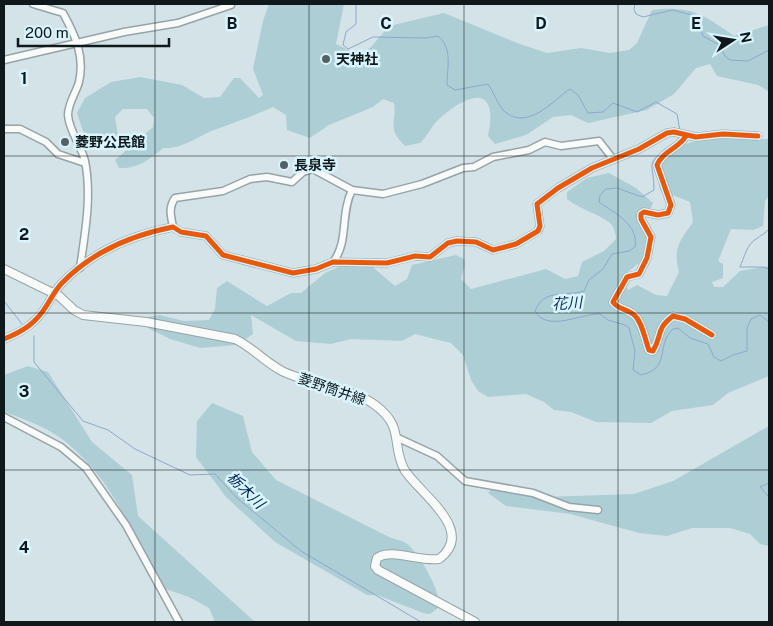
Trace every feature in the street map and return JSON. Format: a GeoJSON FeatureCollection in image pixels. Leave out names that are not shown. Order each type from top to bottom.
{"type":"FeatureCollection","features":[{"type":"Feature","properties":{"kind":"main road","name":"菱野筒井線"},"geometry":{"type":"LineString","coordinates":[[4,269],[53,293],[74,310],[84,315],[146,322],[235,339],[281,370],[375,405],[391,421],[398,438],[403,467],[447,518],[451,533],[444,555],[438,559],[420,560],[386,553],[377,558],[375,566],[378,570],[475,622]]}},
{"type":"Feature","properties":{"kind":"street"},"geometry":{"type":"LineString","coordinates":[[33,4],[63,13],[79,43],[79,81],[68,114],[72,129],[82,150],[85,164],[87,220],[80,268]]}},
{"type":"Feature","properties":{"kind":"street"},"geometry":{"type":"LineString","coordinates":[[4,60],[124,32],[187,21],[231,6]]}},
{"type":"Feature","properties":{"kind":"street"},"geometry":{"type":"LineString","coordinates":[[4,130],[20,129],[46,142],[58,154],[85,164]]}},
{"type":"Feature","properties":{"kind":"street"},"geometry":{"type":"LineString","coordinates":[[4,339],[23,332],[32,325],[63,281],[117,244],[142,233],[173,227],[181,232],[206,236],[223,255],[280,271],[303,272],[333,262],[387,263],[415,256],[430,257],[448,243],[464,240],[476,242],[493,250],[516,244],[538,231],[540,226],[537,204],[542,199],[592,168],[639,149],[667,134],[674,132],[686,136],[723,134],[758,136]]}},
{"type":"Feature","properties":{"kind":"street"},"geometry":{"type":"LineString","coordinates":[[686,136],[678,146],[662,156],[657,166],[671,205],[668,213],[658,215],[644,212],[641,214],[641,220],[651,237],[647,258],[639,274],[627,276],[613,302],[617,308],[632,313],[637,318],[649,350],[653,351],[656,346],[661,325],[673,316],[685,319],[712,335]]}},
{"type":"Feature","properties":{"kind":"street"},"geometry":{"type":"LineString","coordinates":[[173,227],[170,210],[175,198],[223,191],[250,179],[266,177],[292,182],[303,172],[313,170],[352,190],[383,194],[422,184],[463,168],[474,167],[493,157],[528,150],[545,142],[562,146],[599,141],[613,159]]}},
{"type":"Feature","properties":{"kind":"street"},"geometry":{"type":"LineString","coordinates":[[333,262],[340,253],[344,234],[345,208],[352,190]]}},
{"type":"Feature","properties":{"kind":"street"},"geometry":{"type":"LineString","coordinates":[[4,417],[62,447],[86,468],[126,525],[179,622]]}},
{"type":"Feature","properties":{"kind":"street"},"geometry":{"type":"LineString","coordinates":[[398,438],[437,456],[466,481],[533,493],[569,507],[598,510]]}},
{"type":"Feature","properties":{"kind":"shaded area"},"geometry":{"type":"Polygon","coordinates":[[[269,4],[344,4],[336,44],[359,55],[371,47],[389,26],[444,13],[517,43],[547,53],[581,48],[610,53],[629,50],[637,43],[652,10],[687,10],[705,17],[734,36],[769,25],[769,95],[768,91],[758,85],[717,76],[710,64],[696,68],[674,94],[647,110],[588,123],[571,115],[553,117],[526,135],[495,144],[488,136],[489,106],[484,100],[477,98],[458,104],[447,112],[420,143],[405,146],[399,140],[394,130],[394,103],[383,99],[373,107],[329,125],[310,138],[287,130],[286,115],[273,107],[214,130],[183,145],[163,148],[143,163],[126,168],[119,168],[115,160],[153,127],[154,118],[147,109],[123,109],[115,117],[118,135],[106,147],[95,145],[83,131],[77,113],[85,98],[111,82],[140,77],[182,85],[204,98],[220,97],[234,78],[240,78],[259,98],[263,95],[253,69],[263,21],[269,4]]]}},
{"type":"Feature","properties":{"kind":"shaded area"},"geometry":{"type":"Polygon","coordinates":[[[734,138],[769,139],[769,196],[765,201],[763,226],[753,230],[731,229],[718,261],[723,264],[723,278],[712,282],[714,287],[723,287],[740,271],[769,266],[769,376],[728,393],[713,405],[672,411],[651,423],[596,422],[571,412],[554,410],[544,402],[526,394],[488,397],[478,391],[471,380],[463,355],[451,343],[415,334],[402,341],[351,339],[331,344],[296,341],[251,315],[253,334],[237,345],[200,348],[170,339],[148,328],[147,317],[159,315],[184,321],[209,320],[215,309],[217,288],[227,281],[267,306],[291,293],[301,293],[325,273],[350,262],[369,264],[395,286],[407,279],[412,265],[456,255],[464,259],[465,265],[461,279],[471,289],[546,269],[565,279],[578,276],[582,262],[604,251],[616,237],[611,224],[567,199],[567,192],[587,178],[609,173],[636,188],[653,203],[651,208],[641,215],[651,245],[639,263],[623,276],[628,290],[637,285],[656,295],[667,296],[679,272],[677,264],[678,245],[693,222],[690,202],[660,190],[660,170],[667,156],[679,147],[696,141],[734,138]]]}},
{"type":"Feature","properties":{"kind":"shaded area"},"geometry":{"type":"Polygon","coordinates":[[[28,366],[48,372],[92,442],[132,475],[138,516],[255,622],[215,622],[209,608],[189,597],[154,585],[129,526],[96,472],[66,442],[52,432],[4,412],[4,375],[28,366]]]}},
{"type":"Feature","properties":{"kind":"shaded area"},"geometry":{"type":"Polygon","coordinates":[[[212,403],[243,416],[252,452],[276,480],[387,536],[406,543],[417,555],[434,584],[439,602],[438,608],[430,614],[423,613],[377,595],[367,595],[275,542],[226,497],[196,457],[197,421],[212,403]]]}},
{"type":"Feature","properties":{"kind":"shaded area"},"geometry":{"type":"Polygon","coordinates":[[[769,426],[769,546],[760,544],[750,534],[730,528],[692,528],[667,536],[639,533],[570,514],[506,506],[488,493],[492,488],[543,497],[634,494],[673,481],[769,426]]]}},
{"type":"Feature","properties":{"kind":"waterway","name":"花川"},"geometry":{"type":"LineString","coordinates":[[356,4],[356,24],[346,32],[343,45],[348,49],[373,37],[425,38],[438,36],[446,46],[448,65],[447,85],[455,90],[488,84],[504,111],[513,117],[522,118],[540,112],[570,89],[578,95],[588,113],[603,112],[613,103],[637,112],[656,102],[677,114],[680,131]]}},
{"type":"Feature","properties":{"kind":"waterway"},"geometry":{"type":"LineString","coordinates":[[635,4],[636,14],[643,17],[672,10],[697,16],[703,36],[719,45],[725,56],[730,60],[748,61],[769,50]]}},
{"type":"Feature","properties":{"kind":"waterway","name":"花川"},"geometry":{"type":"LineString","coordinates":[[671,146],[653,161],[654,190],[642,197],[617,188],[606,189],[600,195],[599,202],[618,215],[629,226],[633,232],[635,247],[629,251],[612,254],[603,269],[589,280],[584,291],[549,296],[539,304],[535,311],[540,317],[548,321],[600,314],[608,320],[625,325],[629,328],[635,351],[633,370],[641,375],[651,372],[657,367],[665,342],[673,329],[678,328],[690,338],[708,344],[714,357],[721,361],[747,351],[747,328],[751,319],[760,315],[769,322]]}},
{"type":"Feature","properties":{"kind":"waterway"},"geometry":{"type":"LineString","coordinates":[[769,196],[769,209]]}},
{"type":"Feature","properties":{"kind":"waterway"},"geometry":{"type":"LineString","coordinates":[[769,229],[750,244],[740,267],[763,267],[769,269]]}},
{"type":"Feature","properties":{"kind":"waterway","name":"栃木川"},"geometry":{"type":"LineString","coordinates":[[4,301],[22,324]]}},
{"type":"Feature","properties":{"kind":"waterway","name":"栃木川"},"geometry":{"type":"LineString","coordinates":[[34,336],[34,362],[83,421],[108,430],[135,449],[190,475],[215,474],[237,498],[301,551],[421,622]]}},
{"type":"Feature","properties":{"kind":"waterway","name":"花川"},"geometry":{"type":"LineString","coordinates":[[769,483],[760,487],[769,497]]}},
{"type":"Feature","properties":{"kind":"cycle path"},"geometry":{"type":"LineString","coordinates":[[4,339],[18,333],[34,322],[60,285],[86,262],[113,246],[158,230],[173,227],[181,232],[206,236],[223,255],[293,273],[316,269],[333,262],[387,263],[415,256],[430,257],[448,243],[457,241],[476,242],[493,250],[516,244],[538,231],[540,226],[537,204],[558,188],[592,168],[639,149],[667,133],[674,132],[696,137],[723,134],[758,136]]}},
{"type":"Feature","properties":{"kind":"cycle path"},"geometry":{"type":"LineString","coordinates":[[686,136],[663,156],[657,165],[671,205],[668,213],[658,215],[644,212],[641,214],[641,219],[651,237],[647,258],[639,274],[627,277],[613,302],[636,317],[641,325],[649,350],[653,351],[661,329],[673,316],[685,319],[712,335]]}},
{"type":"Feature","properties":{"kind":"place","name":"天神社"},"geometry":{"type":"Point","coordinates":[326,59]}},
{"type":"Feature","properties":{"kind":"place","name":"菱野公民館"},"geometry":{"type":"Point","coordinates":[65,142]}},
{"type":"Feature","properties":{"kind":"place","name":"長泉寺"},"geometry":{"type":"Point","coordinates":[284,165]}}]}
